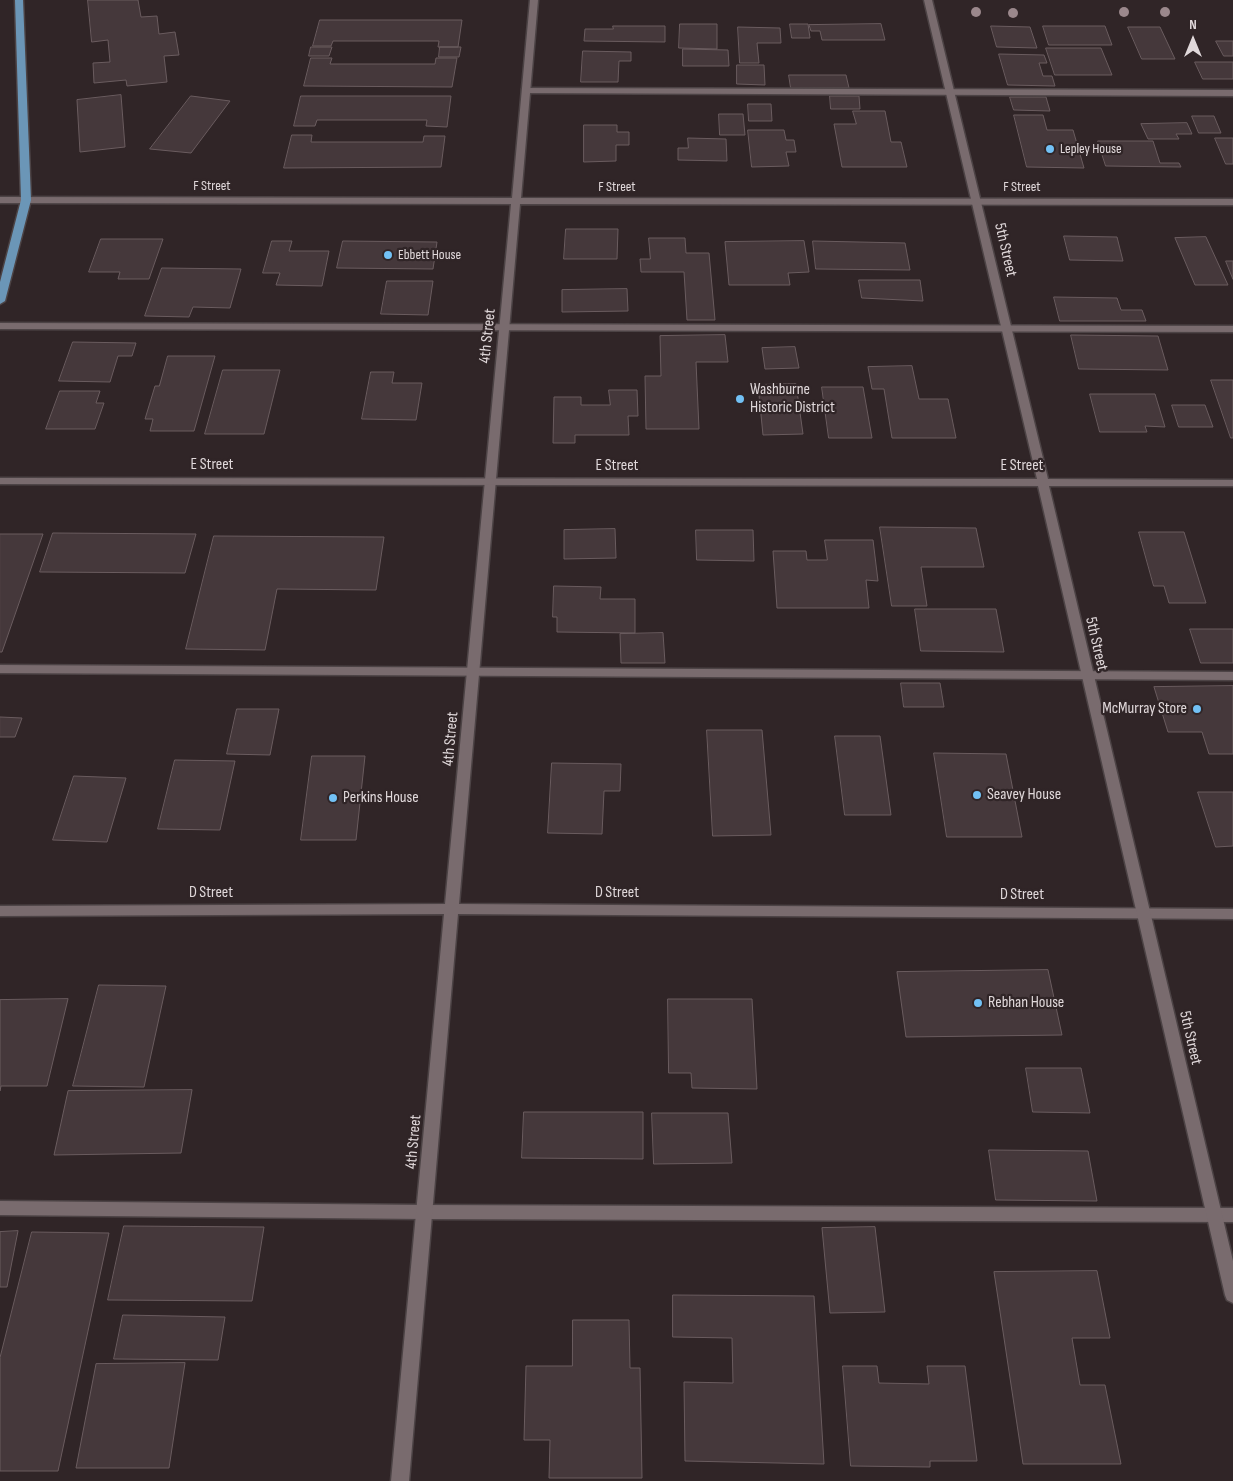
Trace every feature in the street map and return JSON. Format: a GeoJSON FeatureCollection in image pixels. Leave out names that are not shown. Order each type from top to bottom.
{"type":"FeatureCollection","features":[{"type":"Feature","properties":{"kind":"main road"},"geometry":{"type":"LineString","coordinates":[[0,301],[26,200],[18,0]]}},
{"type":"Feature","properties":{"kind":"street","name":"4th Street"},"geometry":{"type":"LineString","coordinates":[[400,1481],[534,0]]}},
{"type":"Feature","properties":{"kind":"street","name":"5th Street"},"geometry":{"type":"LineString","coordinates":[[928,0],[977,201],[1233,1295]]}},
{"type":"Feature","properties":{"kind":"street"},"geometry":{"type":"LineString","coordinates":[[525,91],[1233,93]]}},
{"type":"Feature","properties":{"kind":"street","name":"F Street"},"geometry":{"type":"LineString","coordinates":[[0,200],[1233,202]]}},
{"type":"Feature","properties":{"kind":"street"},"geometry":{"type":"LineString","coordinates":[[0,326],[1006,330],[1233,329]]}},
{"type":"Feature","properties":{"kind":"street","name":"E Street"},"geometry":{"type":"LineString","coordinates":[[0,481],[1233,483]]}},
{"type":"Feature","properties":{"kind":"street"},"geometry":{"type":"LineString","coordinates":[[0,669],[1233,676]]}},
{"type":"Feature","properties":{"kind":"street","name":"D Street"},"geometry":{"type":"LineString","coordinates":[[0,911],[451,909],[1233,914]]}},
{"type":"Feature","properties":{"kind":"street"},"geometry":{"type":"LineString","coordinates":[[0,1208],[424,1212],[1233,1215]]}},
{"type":"Feature","properties":{"kind":"building"},"geometry":{"type":"Polygon","coordinates":[[[88,0],[138,0],[141,17],[157,16],[159,34],[175,32],[179,55],[164,56],[167,82],[127,86],[126,80],[94,83],[93,63],[110,62],[108,40],[92,42],[88,0]]]}},
{"type":"Feature","properties":{"kind":"building"},"geometry":{"type":"Polygon","coordinates":[[[320,20],[462,20],[458,47],[438,47],[439,41],[333,41],[331,46],[313,46],[320,20]]]}},
{"type":"Feature","properties":{"kind":"building"},"geometry":{"type":"Polygon","coordinates":[[[680,24],[717,24],[717,49],[679,48],[680,24]]]}},
{"type":"Feature","properties":{"kind":"building"},"geometry":{"type":"Polygon","coordinates":[[[790,24],[808,24],[810,38],[792,38],[790,24]]]}},
{"type":"Feature","properties":{"kind":"building"},"geometry":{"type":"Polygon","coordinates":[[[881,24],[885,40],[822,40],[820,31],[811,31],[809,25],[881,24]]]}},
{"type":"Feature","properties":{"kind":"building"},"geometry":{"type":"Polygon","coordinates":[[[613,26],[665,26],[665,42],[584,41],[585,29],[613,29],[613,26]]]}},
{"type":"Feature","properties":{"kind":"building"},"geometry":{"type":"Polygon","coordinates":[[[991,26],[1030,27],[1037,48],[997,47],[991,26]]]}},
{"type":"Feature","properties":{"kind":"building"},"geometry":{"type":"Polygon","coordinates":[[[1043,26],[1105,26],[1112,45],[1049,45],[1043,26]]]}},
{"type":"Feature","properties":{"kind":"building"},"geometry":{"type":"Polygon","coordinates":[[[738,27],[780,28],[781,43],[757,43],[759,63],[740,63],[738,27]]]}},
{"type":"Feature","properties":{"kind":"building"},"geometry":{"type":"Polygon","coordinates":[[[1128,27],[1160,27],[1175,59],[1142,59],[1128,27]]]}},
{"type":"Feature","properties":{"kind":"building"},"geometry":{"type":"Polygon","coordinates":[[[1216,41],[1233,41],[1233,56],[1224,56],[1216,41]]]}},
{"type":"Feature","properties":{"kind":"building"},"geometry":{"type":"Polygon","coordinates":[[[311,47],[332,47],[329,56],[309,56],[311,47]]]}},
{"type":"Feature","properties":{"kind":"building"},"geometry":{"type":"Polygon","coordinates":[[[440,47],[461,47],[459,57],[439,57],[440,47]]]}},
{"type":"Feature","properties":{"kind":"building"},"geometry":{"type":"Polygon","coordinates":[[[1046,48],[1101,48],[1112,75],[1055,75],[1046,48]]]}},
{"type":"Feature","properties":{"kind":"building"},"geometry":{"type":"Polygon","coordinates":[[[683,49],[728,50],[729,66],[683,66],[683,49]]]}},
{"type":"Feature","properties":{"kind":"building"},"geometry":{"type":"Polygon","coordinates":[[[583,51],[631,52],[631,61],[619,61],[618,82],[581,82],[583,51]]]}},
{"type":"Feature","properties":{"kind":"building"},"geometry":{"type":"Polygon","coordinates":[[[999,54],[1044,55],[1047,63],[1039,63],[1043,76],[1052,76],[1055,86],[1008,85],[999,54]]]}},
{"type":"Feature","properties":{"kind":"building"},"geometry":{"type":"Polygon","coordinates":[[[311,58],[332,58],[330,64],[435,64],[436,58],[457,58],[452,87],[304,86],[311,58]]]}},
{"type":"Feature","properties":{"kind":"building"},"geometry":{"type":"Polygon","coordinates":[[[1195,62],[1233,62],[1233,79],[1203,79],[1195,62]]]}},
{"type":"Feature","properties":{"kind":"building"},"geometry":{"type":"Polygon","coordinates":[[[737,65],[764,65],[765,85],[737,84],[737,65]]]}},
{"type":"Feature","properties":{"kind":"building"},"geometry":{"type":"Polygon","coordinates":[[[789,75],[846,75],[849,88],[791,88],[789,75]]]}},
{"type":"Feature","properties":{"kind":"building"},"geometry":{"type":"Polygon","coordinates":[[[121,95],[125,147],[80,152],[77,100],[121,95]]]}},
{"type":"Feature","properties":{"kind":"building"},"geometry":{"type":"Polygon","coordinates":[[[191,96],[230,101],[191,153],[150,149],[191,96]]]}},
{"type":"Feature","properties":{"kind":"building"},"geometry":{"type":"Polygon","coordinates":[[[301,96],[451,96],[447,127],[426,126],[427,120],[317,120],[315,126],[294,126],[301,96]]]}},
{"type":"Feature","properties":{"kind":"building"},"geometry":{"type":"Polygon","coordinates":[[[830,96],[859,96],[860,109],[831,109],[830,96]]]}},
{"type":"Feature","properties":{"kind":"building"},"geometry":{"type":"Polygon","coordinates":[[[1010,97],[1046,97],[1050,111],[1014,110],[1010,97]]]}},
{"type":"Feature","properties":{"kind":"building"},"geometry":{"type":"Polygon","coordinates":[[[748,104],[771,104],[772,121],[749,121],[748,104]]]}},
{"type":"Feature","properties":{"kind":"building"},"geometry":{"type":"Polygon","coordinates":[[[853,111],[885,111],[891,142],[901,142],[907,167],[842,167],[834,124],[856,124],[853,111]]]}},
{"type":"Feature","properties":{"kind":"building"},"geometry":{"type":"Polygon","coordinates":[[[719,114],[743,114],[745,135],[720,135],[719,114]]]}},
{"type":"Feature","properties":{"kind":"building","name":"Lepley House"},"geometry":{"type":"Polygon","coordinates":[[[1014,115],[1043,115],[1047,130],[1073,130],[1084,168],[1027,167],[1014,115]]]}},
{"type":"Feature","properties":{"kind":"building"},"geometry":{"type":"Polygon","coordinates":[[[1192,116],[1214,116],[1221,133],[1199,133],[1192,116]]]}},
{"type":"Feature","properties":{"kind":"building"},"geometry":{"type":"Polygon","coordinates":[[[1187,123],[1192,134],[1176,134],[1179,139],[1148,139],[1141,124],[1187,123]]]}},
{"type":"Feature","properties":{"kind":"building"},"geometry":{"type":"Polygon","coordinates":[[[584,125],[617,125],[617,132],[629,132],[629,145],[616,145],[616,161],[584,162],[584,125]]]}},
{"type":"Feature","properties":{"kind":"building"},"geometry":{"type":"Polygon","coordinates":[[[748,130],[784,130],[786,140],[794,140],[796,152],[786,152],[789,166],[752,167],[748,130]]]}},
{"type":"Feature","properties":{"kind":"building"},"geometry":{"type":"Polygon","coordinates":[[[292,135],[312,135],[311,142],[423,142],[424,136],[445,136],[441,167],[284,168],[292,135]]]}},
{"type":"Feature","properties":{"kind":"building"},"geometry":{"type":"Polygon","coordinates":[[[688,138],[726,139],[727,161],[678,160],[678,148],[688,148],[688,138]]]}},
{"type":"Feature","properties":{"kind":"building"},"geometry":{"type":"Polygon","coordinates":[[[1215,138],[1233,138],[1233,164],[1226,164],[1215,138]]]}},
{"type":"Feature","properties":{"kind":"building"},"geometry":{"type":"Polygon","coordinates":[[[1098,141],[1153,141],[1160,163],[1179,163],[1181,167],[1106,166],[1098,141]]]}},
{"type":"Feature","properties":{"kind":"building"},"geometry":{"type":"Polygon","coordinates":[[[566,229],[618,229],[617,259],[564,259],[566,229]]]}},
{"type":"Feature","properties":{"kind":"building"},"geometry":{"type":"Polygon","coordinates":[[[1064,236],[1117,237],[1123,261],[1070,260],[1064,236]]]}},
{"type":"Feature","properties":{"kind":"building"},"geometry":{"type":"Polygon","coordinates":[[[1206,237],[1228,285],[1195,285],[1175,238],[1206,237]]]}},
{"type":"Feature","properties":{"kind":"building"},"geometry":{"type":"Polygon","coordinates":[[[649,238],[685,238],[686,253],[709,253],[715,320],[687,320],[684,272],[641,272],[640,259],[650,259],[649,238]]]}},
{"type":"Feature","properties":{"kind":"building"},"geometry":{"type":"Polygon","coordinates":[[[101,239],[163,239],[149,279],[118,279],[120,272],[89,272],[101,239]]]}},
{"type":"Feature","properties":{"kind":"building"},"geometry":{"type":"Polygon","coordinates":[[[272,241],[292,241],[289,251],[329,251],[322,286],[276,285],[280,273],[263,273],[272,241]]]}},
{"type":"Feature","properties":{"kind":"building","name":"Ebbett House"},"geometry":{"type":"Polygon","coordinates":[[[343,241],[437,242],[433,269],[337,268],[343,241]]]}},
{"type":"Feature","properties":{"kind":"building"},"geometry":{"type":"Polygon","coordinates":[[[804,241],[809,272],[788,273],[790,285],[729,285],[725,242],[804,241]]]}},
{"type":"Feature","properties":{"kind":"building"},"geometry":{"type":"Polygon","coordinates":[[[813,241],[905,243],[910,270],[816,269],[813,241]]]}},
{"type":"Feature","properties":{"kind":"building"},"geometry":{"type":"Polygon","coordinates":[[[1226,261],[1233,261],[1233,279],[1226,261]]]}},
{"type":"Feature","properties":{"kind":"building"},"geometry":{"type":"Polygon","coordinates":[[[162,268],[241,269],[230,308],[193,307],[189,317],[145,316],[162,268]]]}},
{"type":"Feature","properties":{"kind":"building"},"geometry":{"type":"Polygon","coordinates":[[[859,280],[920,280],[923,301],[862,298],[859,280]]]}},
{"type":"Feature","properties":{"kind":"building"},"geometry":{"type":"Polygon","coordinates":[[[387,281],[433,281],[428,315],[381,314],[387,281]]]}},
{"type":"Feature","properties":{"kind":"building"},"geometry":{"type":"Polygon","coordinates":[[[627,289],[628,311],[562,312],[562,290],[627,289]]]}},
{"type":"Feature","properties":{"kind":"building"},"geometry":{"type":"Polygon","coordinates":[[[1054,297],[1117,298],[1121,310],[1142,310],[1146,321],[1060,321],[1054,297]]]}},
{"type":"Feature","properties":{"kind":"building"},"geometry":{"type":"Polygon","coordinates":[[[725,335],[728,362],[696,362],[699,429],[646,429],[645,376],[661,376],[660,336],[725,335]]]}},
{"type":"Feature","properties":{"kind":"building"},"geometry":{"type":"Polygon","coordinates":[[[1071,335],[1158,336],[1168,370],[1079,369],[1071,335]]]}},
{"type":"Feature","properties":{"kind":"building"},"geometry":{"type":"Polygon","coordinates":[[[73,342],[136,343],[132,356],[118,356],[110,382],[59,381],[73,342]]]}},
{"type":"Feature","properties":{"kind":"building"},"geometry":{"type":"Polygon","coordinates":[[[795,347],[799,368],[765,369],[762,348],[795,347]]]}},
{"type":"Feature","properties":{"kind":"building"},"geometry":{"type":"Polygon","coordinates":[[[168,356],[215,356],[194,431],[150,431],[153,419],[145,419],[155,386],[159,386],[168,356]]]}},
{"type":"Feature","properties":{"kind":"building"},"geometry":{"type":"Polygon","coordinates":[[[912,366],[919,399],[948,399],[956,438],[892,438],[884,389],[872,389],[868,367],[912,366]]]}},
{"type":"Feature","properties":{"kind":"building"},"geometry":{"type":"Polygon","coordinates":[[[223,370],[280,370],[264,434],[205,434],[223,370]]]}},
{"type":"Feature","properties":{"kind":"building"},"geometry":{"type":"Polygon","coordinates":[[[371,372],[394,372],[392,383],[422,383],[416,420],[362,419],[371,372]]]}},
{"type":"Feature","properties":{"kind":"building"},"geometry":{"type":"Polygon","coordinates":[[[1211,380],[1233,380],[1233,438],[1231,438],[1211,380]]]}},
{"type":"Feature","properties":{"kind":"building"},"geometry":{"type":"Polygon","coordinates":[[[796,384],[803,434],[763,435],[758,385],[796,384]]]}},
{"type":"Feature","properties":{"kind":"building"},"geometry":{"type":"Polygon","coordinates":[[[822,387],[863,387],[872,438],[829,438],[822,387]]]}},
{"type":"Feature","properties":{"kind":"building"},"geometry":{"type":"Polygon","coordinates":[[[609,390],[637,390],[638,416],[628,416],[629,435],[575,435],[575,443],[553,443],[554,397],[581,397],[581,405],[610,405],[609,390]]]}},
{"type":"Feature","properties":{"kind":"building"},"geometry":{"type":"Polygon","coordinates":[[[60,391],[100,391],[96,403],[104,403],[95,429],[46,429],[60,391]]]}},
{"type":"Feature","properties":{"kind":"building"},"geometry":{"type":"Polygon","coordinates":[[[1090,394],[1155,394],[1165,427],[1145,426],[1147,432],[1100,432],[1090,394]]]}},
{"type":"Feature","properties":{"kind":"building"},"geometry":{"type":"Polygon","coordinates":[[[1172,405],[1205,405],[1213,427],[1179,427],[1172,405]]]}},
{"type":"Feature","properties":{"kind":"building"},"geometry":{"type":"Polygon","coordinates":[[[880,527],[976,528],[984,567],[921,567],[927,606],[892,606],[880,527]]]}},
{"type":"Feature","properties":{"kind":"building"},"geometry":{"type":"Polygon","coordinates":[[[615,529],[616,558],[564,559],[564,530],[615,529]]]}},
{"type":"Feature","properties":{"kind":"building"},"geometry":{"type":"Polygon","coordinates":[[[696,530],[753,530],[754,561],[697,560],[696,530]]]}},
{"type":"Feature","properties":{"kind":"building"},"geometry":{"type":"Polygon","coordinates":[[[1139,532],[1184,532],[1206,603],[1169,603],[1164,586],[1154,586],[1139,532]]]}},
{"type":"Feature","properties":{"kind":"building"},"geometry":{"type":"Polygon","coordinates":[[[53,533],[196,534],[185,573],[40,572],[53,533]]]}},
{"type":"Feature","properties":{"kind":"building"},"geometry":{"type":"Polygon","coordinates":[[[0,534],[43,534],[2,652],[0,652],[0,534]]]}},
{"type":"Feature","properties":{"kind":"building"},"geometry":{"type":"Polygon","coordinates":[[[214,536],[384,537],[376,590],[277,589],[265,650],[186,649],[214,536]]]}},
{"type":"Feature","properties":{"kind":"building"},"geometry":{"type":"Polygon","coordinates":[[[825,540],[873,540],[878,581],[866,580],[869,608],[777,608],[773,551],[806,551],[807,560],[827,560],[825,540]]]}},
{"type":"Feature","properties":{"kind":"building"},"geometry":{"type":"Polygon","coordinates":[[[554,586],[601,587],[600,599],[635,599],[635,633],[557,632],[557,617],[553,617],[554,586]]]}},
{"type":"Feature","properties":{"kind":"building"},"geometry":{"type":"Polygon","coordinates":[[[915,609],[996,609],[1004,652],[921,651],[915,609]]]}},
{"type":"Feature","properties":{"kind":"building"},"geometry":{"type":"Polygon","coordinates":[[[1190,629],[1233,629],[1233,663],[1201,663],[1190,629]]]}},
{"type":"Feature","properties":{"kind":"building"},"geometry":{"type":"Polygon","coordinates":[[[663,633],[665,663],[621,663],[620,634],[663,633]]]}},
{"type":"Feature","properties":{"kind":"building"},"geometry":{"type":"Polygon","coordinates":[[[901,683],[940,683],[944,707],[904,707],[901,683]]]}},
{"type":"Feature","properties":{"kind":"building","name":"McMurray Store"},"geometry":{"type":"Polygon","coordinates":[[[1233,686],[1233,754],[1209,754],[1202,732],[1168,732],[1154,687],[1233,686]]]}},
{"type":"Feature","properties":{"kind":"building"},"geometry":{"type":"Polygon","coordinates":[[[237,709],[279,709],[270,755],[227,754],[237,709]]]}},
{"type":"Feature","properties":{"kind":"building"},"geometry":{"type":"Polygon","coordinates":[[[0,717],[22,718],[15,737],[0,737],[0,717]]]}},
{"type":"Feature","properties":{"kind":"building"},"geometry":{"type":"Polygon","coordinates":[[[707,730],[762,730],[771,835],[713,836],[707,730]]]}},
{"type":"Feature","properties":{"kind":"building"},"geometry":{"type":"Polygon","coordinates":[[[835,736],[880,736],[891,815],[845,815],[835,736]]]}},
{"type":"Feature","properties":{"kind":"building","name":"Seavey House"},"geometry":{"type":"Polygon","coordinates":[[[934,753],[1006,754],[1022,837],[947,837],[934,753]]]}},
{"type":"Feature","properties":{"kind":"building","name":"Perkins House"},"geometry":{"type":"Polygon","coordinates":[[[312,756],[365,756],[356,840],[301,840],[312,756]]]}},
{"type":"Feature","properties":{"kind":"building"},"geometry":{"type":"Polygon","coordinates":[[[175,760],[235,761],[220,830],[158,829],[175,760]]]}},
{"type":"Feature","properties":{"kind":"building"},"geometry":{"type":"Polygon","coordinates":[[[552,763],[621,764],[620,791],[604,791],[602,834],[548,833],[552,763]]]}},
{"type":"Feature","properties":{"kind":"building"},"geometry":{"type":"Polygon","coordinates":[[[74,776],[126,778],[107,842],[53,840],[74,776]]]}},
{"type":"Feature","properties":{"kind":"building"},"geometry":{"type":"Polygon","coordinates":[[[1198,792],[1233,792],[1233,846],[1216,847],[1198,792]]]}},
{"type":"Feature","properties":{"kind":"building","name":"Rebhan House"},"geometry":{"type":"Polygon","coordinates":[[[1048,970],[1062,1035],[906,1037],[897,972],[1048,970]]]}},
{"type":"Feature","properties":{"kind":"building"},"geometry":{"type":"Polygon","coordinates":[[[99,985],[166,986],[144,1087],[73,1086],[99,985]]]}},
{"type":"Feature","properties":{"kind":"building"},"geometry":{"type":"Polygon","coordinates":[[[68,999],[47,1086],[1,1086],[0,1091],[0,1000],[68,999]]]}},
{"type":"Feature","properties":{"kind":"building"},"geometry":{"type":"Polygon","coordinates":[[[668,999],[752,999],[757,1089],[692,1088],[691,1073],[669,1073],[668,999]]]}},
{"type":"Feature","properties":{"kind":"building"},"geometry":{"type":"Polygon","coordinates":[[[1026,1068],[1081,1068],[1090,1113],[1033,1112],[1026,1068]]]}},
{"type":"Feature","properties":{"kind":"building"},"geometry":{"type":"Polygon","coordinates":[[[192,1090],[181,1153],[54,1155],[68,1091],[192,1090]]]}},
{"type":"Feature","properties":{"kind":"building"},"geometry":{"type":"Polygon","coordinates":[[[524,1112],[643,1112],[643,1159],[522,1158],[524,1112]]]}},
{"type":"Feature","properties":{"kind":"building"},"geometry":{"type":"Polygon","coordinates":[[[652,1113],[728,1113],[732,1163],[654,1164],[652,1113]]]}},
{"type":"Feature","properties":{"kind":"building"},"geometry":{"type":"Polygon","coordinates":[[[989,1150],[1088,1151],[1097,1201],[996,1200],[989,1150]]]}},
{"type":"Feature","properties":{"kind":"building"},"geometry":{"type":"Polygon","coordinates":[[[124,1226],[264,1227],[252,1301],[108,1300],[124,1226]]]}},
{"type":"Feature","properties":{"kind":"building"},"geometry":{"type":"Polygon","coordinates":[[[875,1227],[885,1312],[830,1313],[822,1228],[875,1227]]]}},
{"type":"Feature","properties":{"kind":"building"},"geometry":{"type":"Polygon","coordinates":[[[18,1231],[7,1287],[0,1287],[0,1232],[18,1231]]]}},
{"type":"Feature","properties":{"kind":"building"},"geometry":{"type":"Polygon","coordinates":[[[32,1232],[109,1233],[58,1471],[0,1471],[0,1358],[32,1232]]]}},
{"type":"Feature","properties":{"kind":"building"},"geometry":{"type":"Polygon","coordinates":[[[1097,1271],[1110,1338],[1072,1338],[1080,1385],[1105,1385],[1121,1464],[1023,1464],[994,1272],[1097,1271]]]}},
{"type":"Feature","properties":{"kind":"building"},"geometry":{"type":"Polygon","coordinates":[[[673,1295],[814,1296],[824,1464],[685,1461],[684,1382],[733,1383],[732,1338],[673,1337],[673,1295]]]}},
{"type":"Feature","properties":{"kind":"building"},"geometry":{"type":"Polygon","coordinates":[[[123,1315],[225,1317],[218,1360],[114,1359],[123,1315]]]}},
{"type":"Feature","properties":{"kind":"building"},"geometry":{"type":"Polygon","coordinates":[[[573,1320],[629,1320],[630,1368],[640,1368],[642,1478],[549,1478],[550,1440],[524,1440],[526,1366],[572,1366],[573,1320]]]}},
{"type":"Feature","properties":{"kind":"building"},"geometry":{"type":"Polygon","coordinates":[[[185,1363],[169,1468],[76,1468],[96,1364],[185,1363]]]}},
{"type":"Feature","properties":{"kind":"building"},"geometry":{"type":"Polygon","coordinates":[[[843,1366],[877,1366],[879,1383],[929,1384],[927,1366],[965,1366],[977,1461],[930,1461],[930,1467],[851,1466],[843,1366]]]}},
{"type":"Feature","properties":{"kind":"place","name":"Lepley House"},"geometry":{"type":"Point","coordinates":[1050,149]}},
{"type":"Feature","properties":{"kind":"place","name":"Ebbett House"},"geometry":{"type":"Point","coordinates":[388,255]}},
{"type":"Feature","properties":{"kind":"place","name":"Washburne Historic District"},"geometry":{"type":"Point","coordinates":[740,399]}},
{"type":"Feature","properties":{"kind":"place","name":"McMurray Store"},"geometry":{"type":"Point","coordinates":[1197,709]}},
{"type":"Feature","properties":{"kind":"place","name":"Seavey House"},"geometry":{"type":"Point","coordinates":[977,795]}},
{"type":"Feature","properties":{"kind":"place","name":"Perkins House"},"geometry":{"type":"Point","coordinates":[333,798]}},
{"type":"Feature","properties":{"kind":"place","name":"Rebhan House"},"geometry":{"type":"Point","coordinates":[978,1003]}}]}
